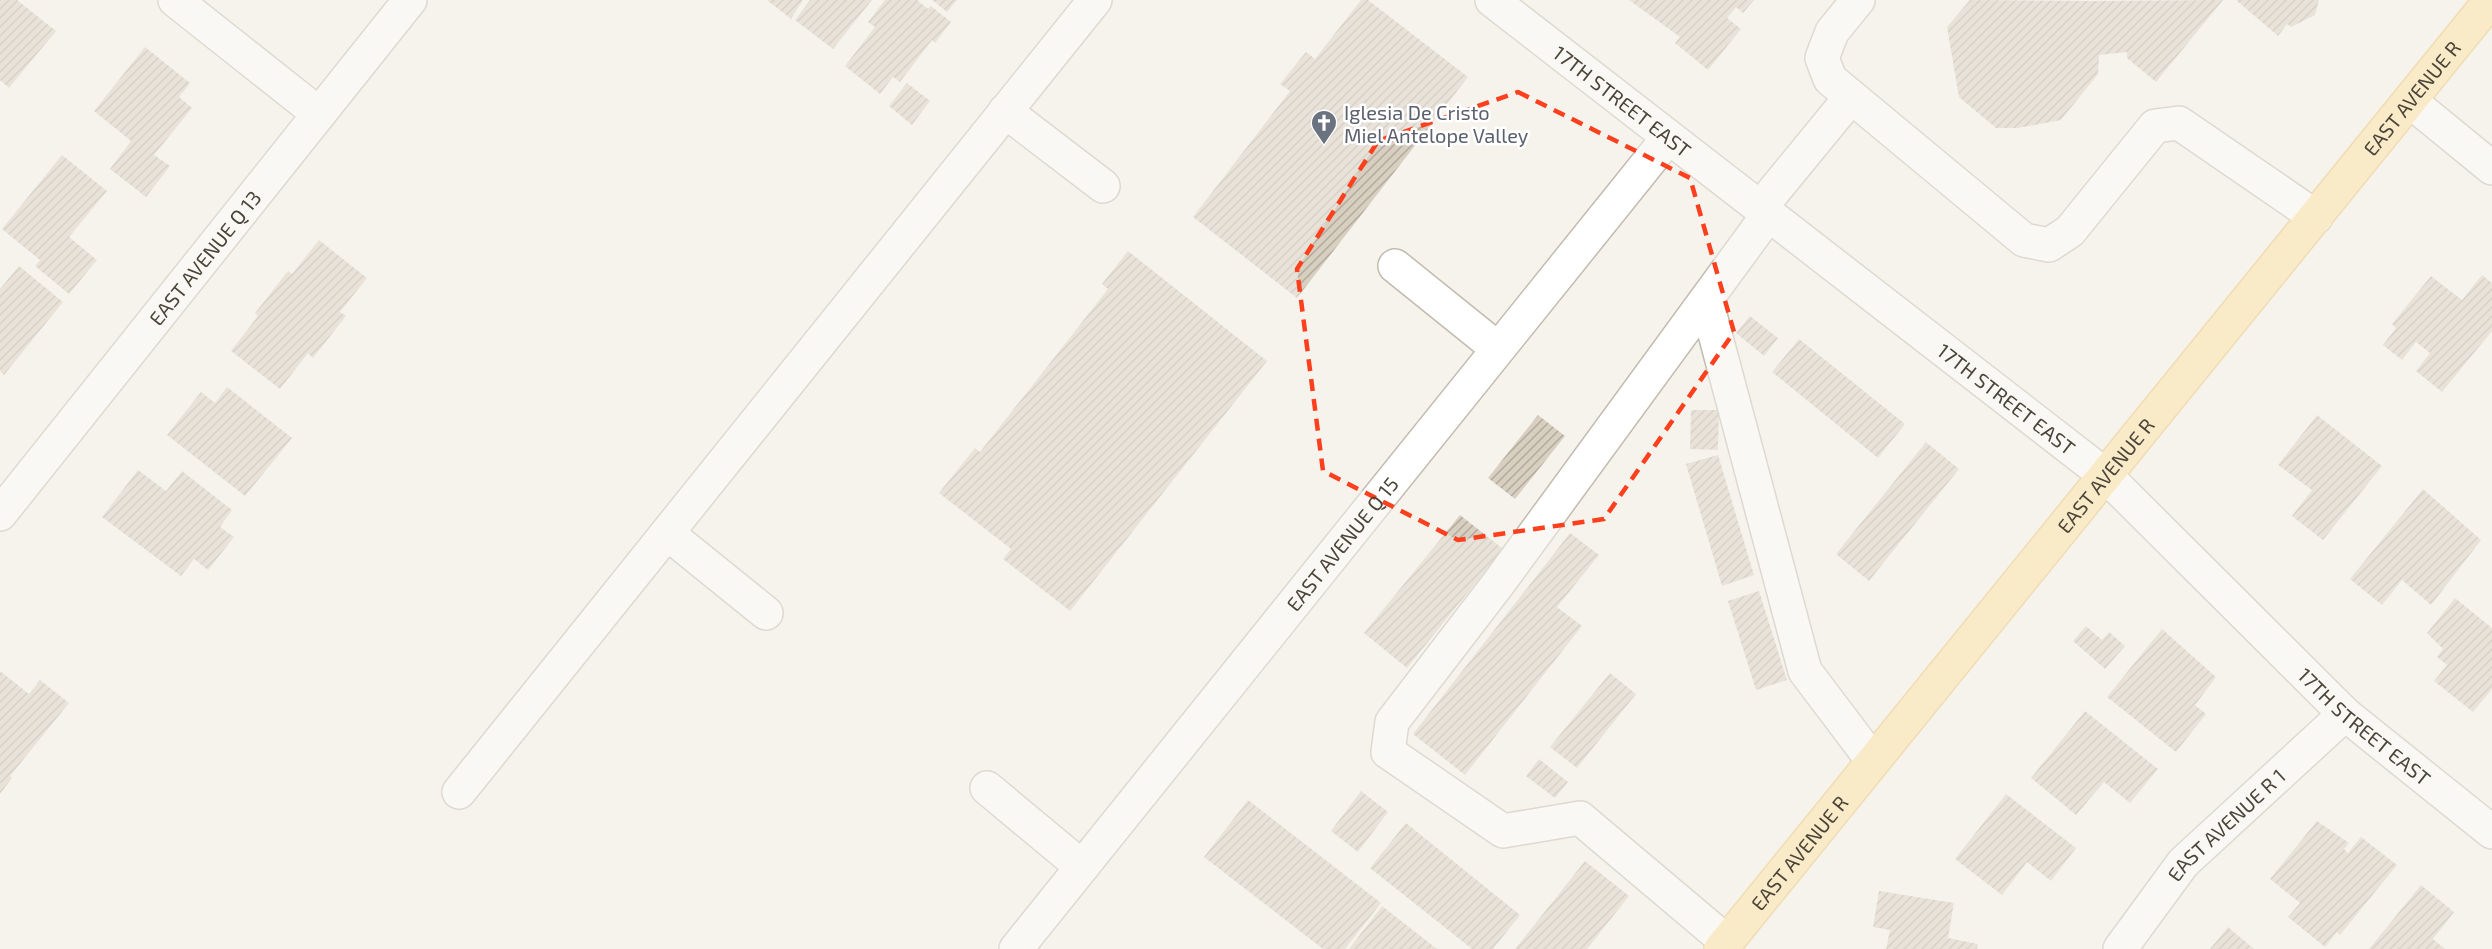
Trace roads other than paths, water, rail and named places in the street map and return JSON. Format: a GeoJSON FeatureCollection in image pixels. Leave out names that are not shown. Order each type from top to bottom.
{"type":"FeatureCollection","features":[{"type":"Feature","properties":{"kind":"main road","name":"EAST AVENUE R"},"geometry":{"type":"LineString","coordinates":[[1724,946],[2490,0]]}},
{"type":"Feature","properties":{"kind":"street"},"geometry":{"type":"LineString","coordinates":[[175,0],[320,114]]}},
{"type":"Feature","properties":{"kind":"street","name":"EAST AVENUE Q 13"},"geometry":{"type":"LineString","coordinates":[[0,514],[410,0]]}},
{"type":"Feature","properties":{"kind":"street"},"geometry":{"type":"LineString","coordinates":[[459,792],[1095,0]]}},
{"type":"Feature","properties":{"kind":"street","name":"17TH STREET EAST"},"geometry":{"type":"LineString","coordinates":[[1492,0],[2105,475],[2345,714],[2492,832]]}},
{"type":"Feature","properties":{"kind":"street"},"geometry":{"type":"LineString","coordinates":[[1858,0],[1832,32],[1822,58],[1830,79],[2024,240],[2049,245],[2070,231],[2155,126],[2179,123],[2316,217]]}},
{"type":"Feature","properties":{"kind":"street"},"geometry":{"type":"LineString","coordinates":[[1724,946],[1580,818],[1503,831],[1388,752],[1392,722],[1498,584],[1706,300],[1764,212],[1851,97]]}},
{"type":"Feature","properties":{"kind":"street"},"geometry":{"type":"LineString","coordinates":[[2410,101],[2492,168]]}},
{"type":"Feature","properties":{"kind":"street"},"geometry":{"type":"LineString","coordinates":[[1005,111],[1103,186]]}},
{"type":"Feature","properties":{"kind":"street","name":"EAST AVENUE Q 15"},"geometry":{"type":"LineString","coordinates":[[1016,949],[1668,138]]}},
{"type":"Feature","properties":{"kind":"street"},"geometry":{"type":"LineString","coordinates":[[1395,266],[1498,349]]}},
{"type":"Feature","properties":{"kind":"street"},"geometry":{"type":"LineString","coordinates":[[1706,300],[1805,671],[1873,761]]}},
{"type":"Feature","properties":{"kind":"street"},"geometry":{"type":"LineString","coordinates":[[667,533],[766,613]]}},
{"type":"Feature","properties":{"kind":"street","name":"EAST AVENUE R 1"},"geometry":{"type":"LineString","coordinates":[[2120,949],[2183,863],[2345,714]]}},
{"type":"Feature","properties":{"kind":"street"},"geometry":{"type":"LineString","coordinates":[[987,788],[1082,867]]}},
{"type":"Feature","properties":{"kind":"place","name":"Iglesia De Cristo Miel Antelope Valley"},"geometry":{"type":"Point","coordinates":[1324,146]}}]}
